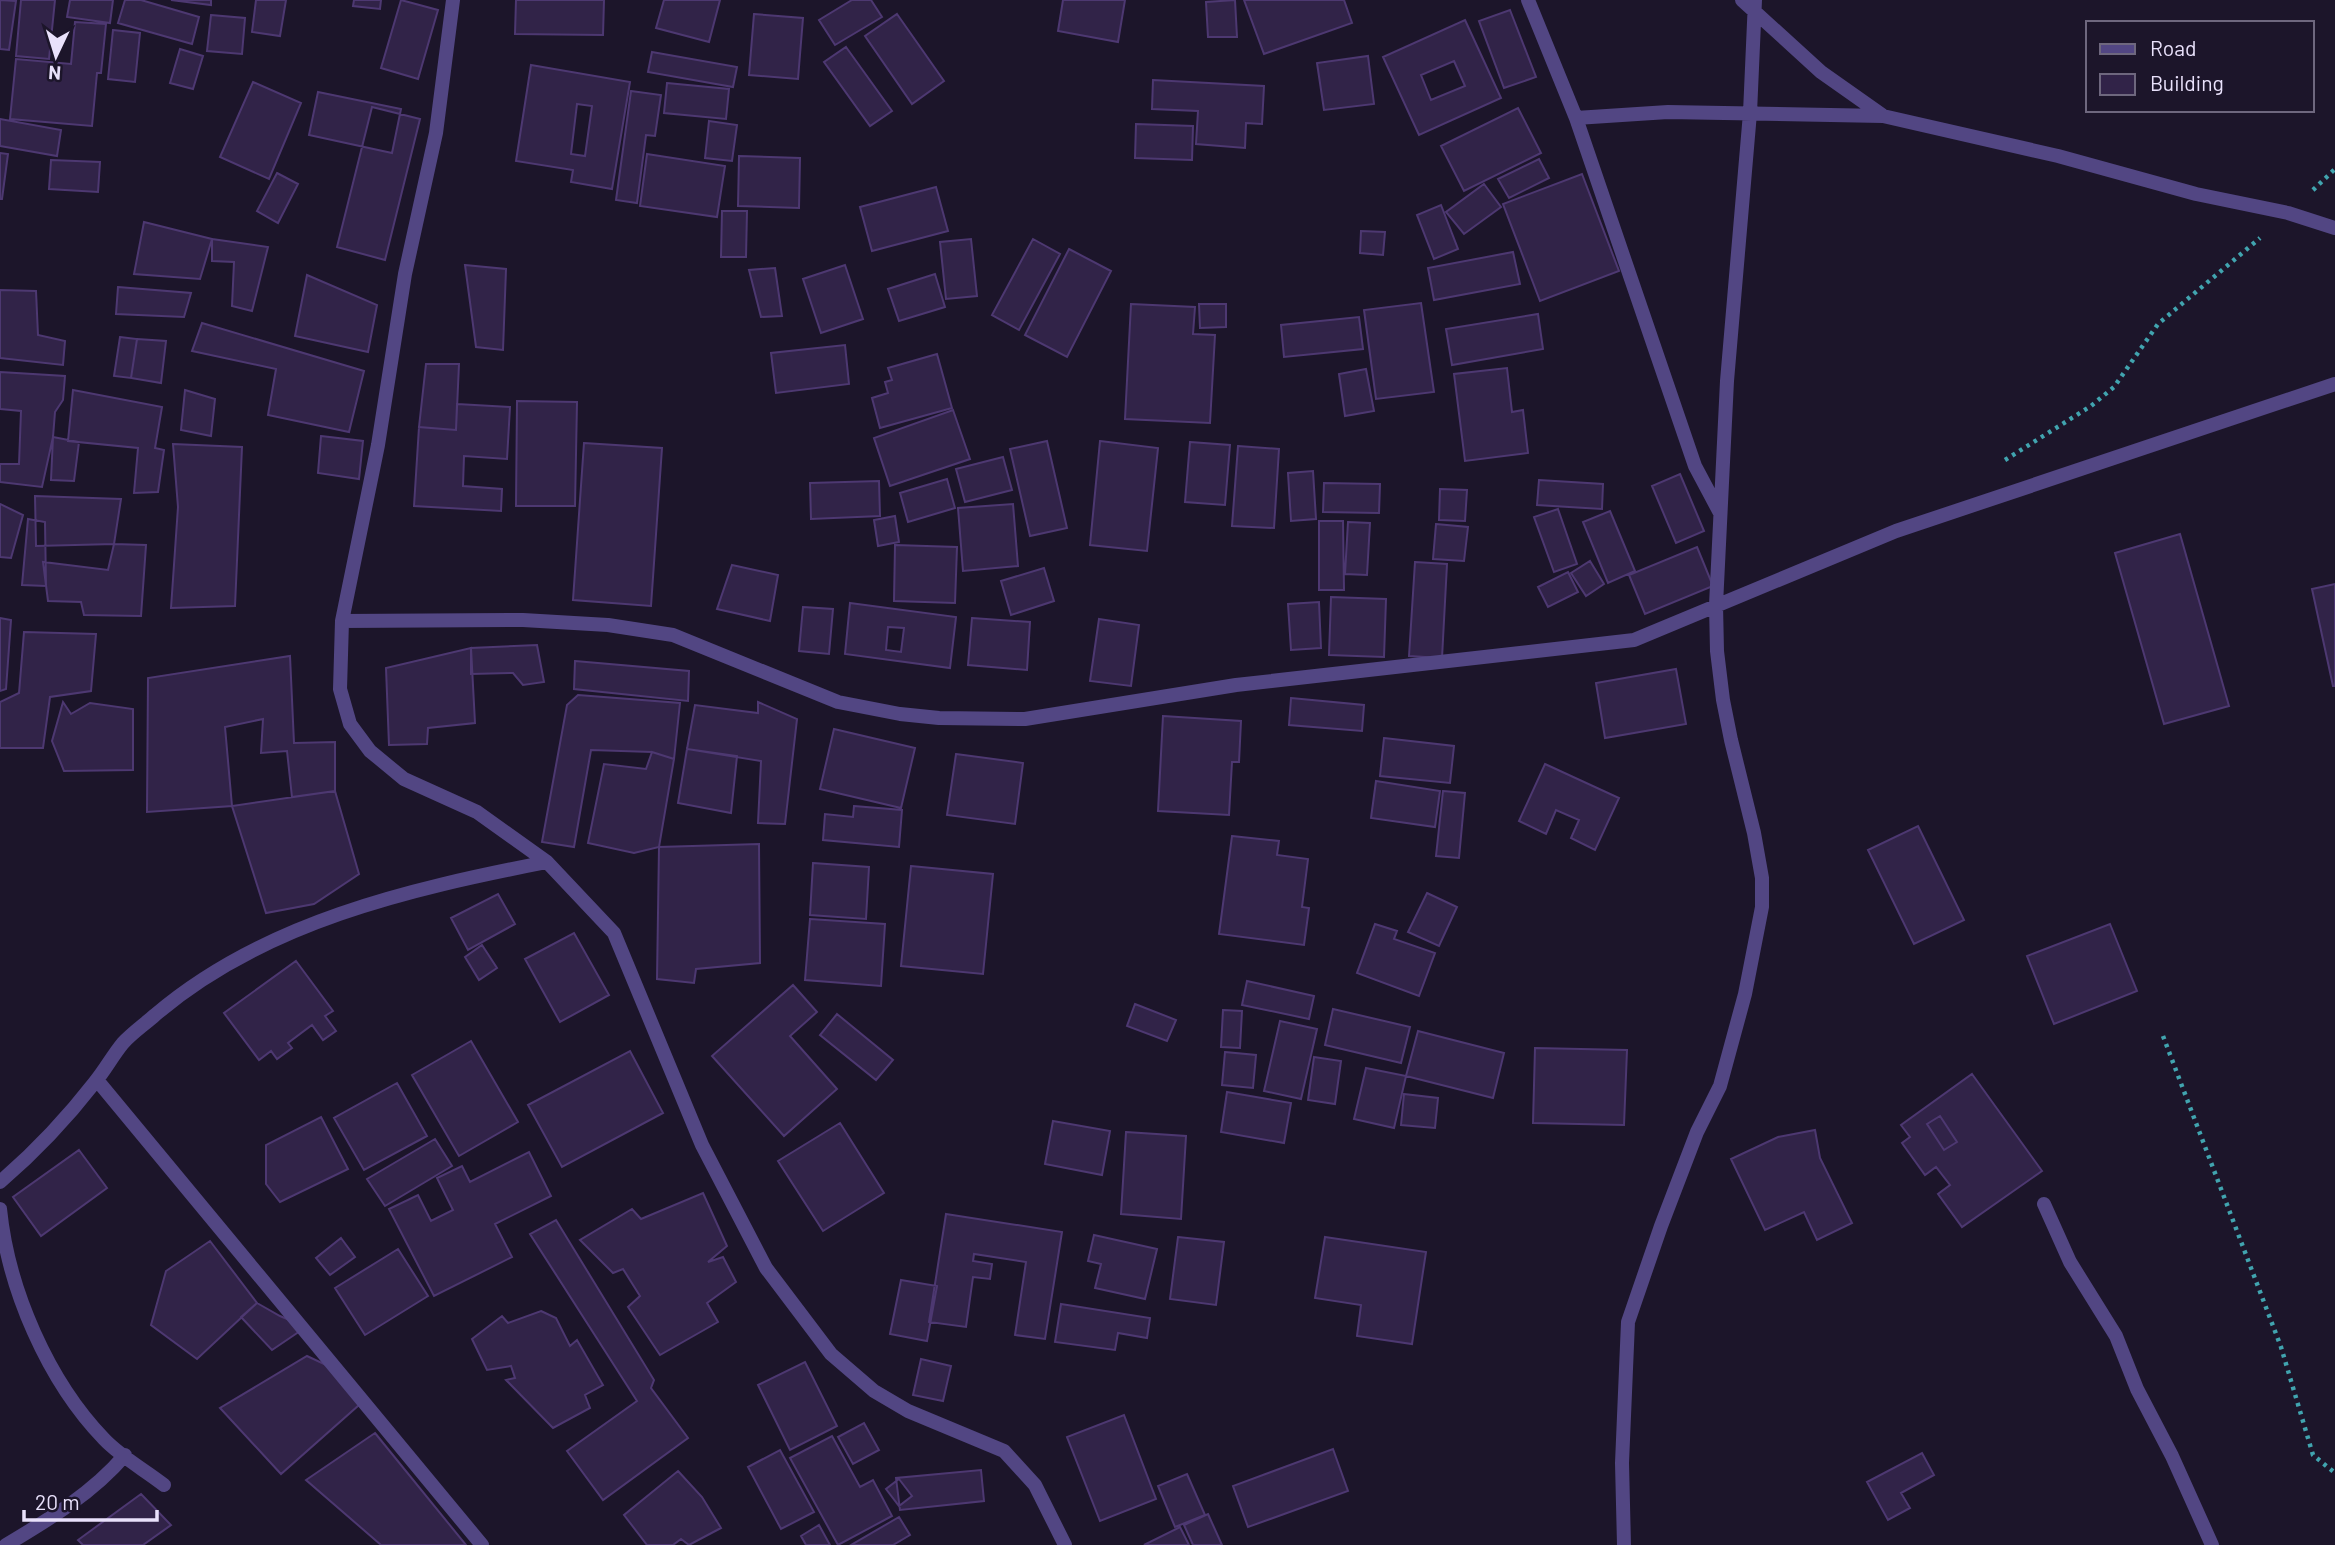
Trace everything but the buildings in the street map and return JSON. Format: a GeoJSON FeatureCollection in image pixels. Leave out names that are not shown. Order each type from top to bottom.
{"type":"FeatureCollection","features":[{"type":"Feature","properties":{"kind":"street"},"geometry":{"type":"LineString","coordinates":[[453,0],[436,133],[405,274],[378,445],[342,621],[340,689],[349,724],[370,751],[404,779],[477,812],[547,862],[614,933],[702,1145],[766,1268],[831,1354],[874,1391],[908,1411],[1004,1451],[1035,1485],[1065,1545]]}},
{"type":"Feature","properties":{"kind":"street"},"geometry":{"type":"LineString","coordinates":[[1528,0],[1576,118],[1695,466],[1720,514]]}},
{"type":"Feature","properties":{"kind":"street"},"geometry":{"type":"LineString","coordinates":[[1742,0],[1755,5],[1821,72],[1883,116]]}},
{"type":"Feature","properties":{"kind":"street"},"geometry":{"type":"LineString","coordinates":[[1623,1545],[1622,1463],[1628,1322],[1688,1155],[1720,1086],[1745,994],[1762,907],[1762,878],[1754,833],[1723,700],[1717,651],[1716,605],[1727,381],[1750,113],[1755,5]]}},
{"type":"Feature","properties":{"kind":"street"},"geometry":{"type":"LineString","coordinates":[[1576,118],[1668,112],[1883,116],[2058,156],[2196,194],[2288,213],[2335,228]]}},
{"type":"Feature","properties":{"kind":"street"},"geometry":{"type":"LineString","coordinates":[[342,621],[523,620],[608,625],[673,635],[838,702],[900,714],[939,718],[1025,719],[1236,685],[1634,640],[1896,531],[2335,384]]}},
{"type":"Feature","properties":{"kind":"street"},"geometry":{"type":"LineString","coordinates":[[0,1182],[67,1117],[123,1042],[199,981],[265,944],[323,920],[424,888],[547,862]]}},
{"type":"Feature","properties":{"kind":"street"},"geometry":{"type":"LineString","coordinates":[[97,1080],[482,1545]]}},
{"type":"Feature","properties":{"kind":"street"},"geometry":{"type":"LineString","coordinates":[[2044,1204],[2070,1262],[2116,1336],[2137,1389],[2172,1456],[2212,1545]]}},
{"type":"Feature","properties":{"kind":"street"},"geometry":{"type":"LineString","coordinates":[[0,1209],[10,1269],[46,1358],[63,1388],[107,1442],[164,1485]]}},
{"type":"Feature","properties":{"kind":"street"},"geometry":{"type":"LineString","coordinates":[[6,1545],[77,1499],[114,1469],[125,1455]]}},
{"type":"Feature","properties":{"kind":"path"},"geometry":{"type":"LineString","coordinates":[[1995,466],[2091,406],[2113,387],[2158,324],[2288,213]]}},
{"type":"Feature","properties":{"kind":"path"},"geometry":{"type":"LineString","coordinates":[[2163,1036],[2277,1335],[2313,1455],[2335,1473]]}}]}
